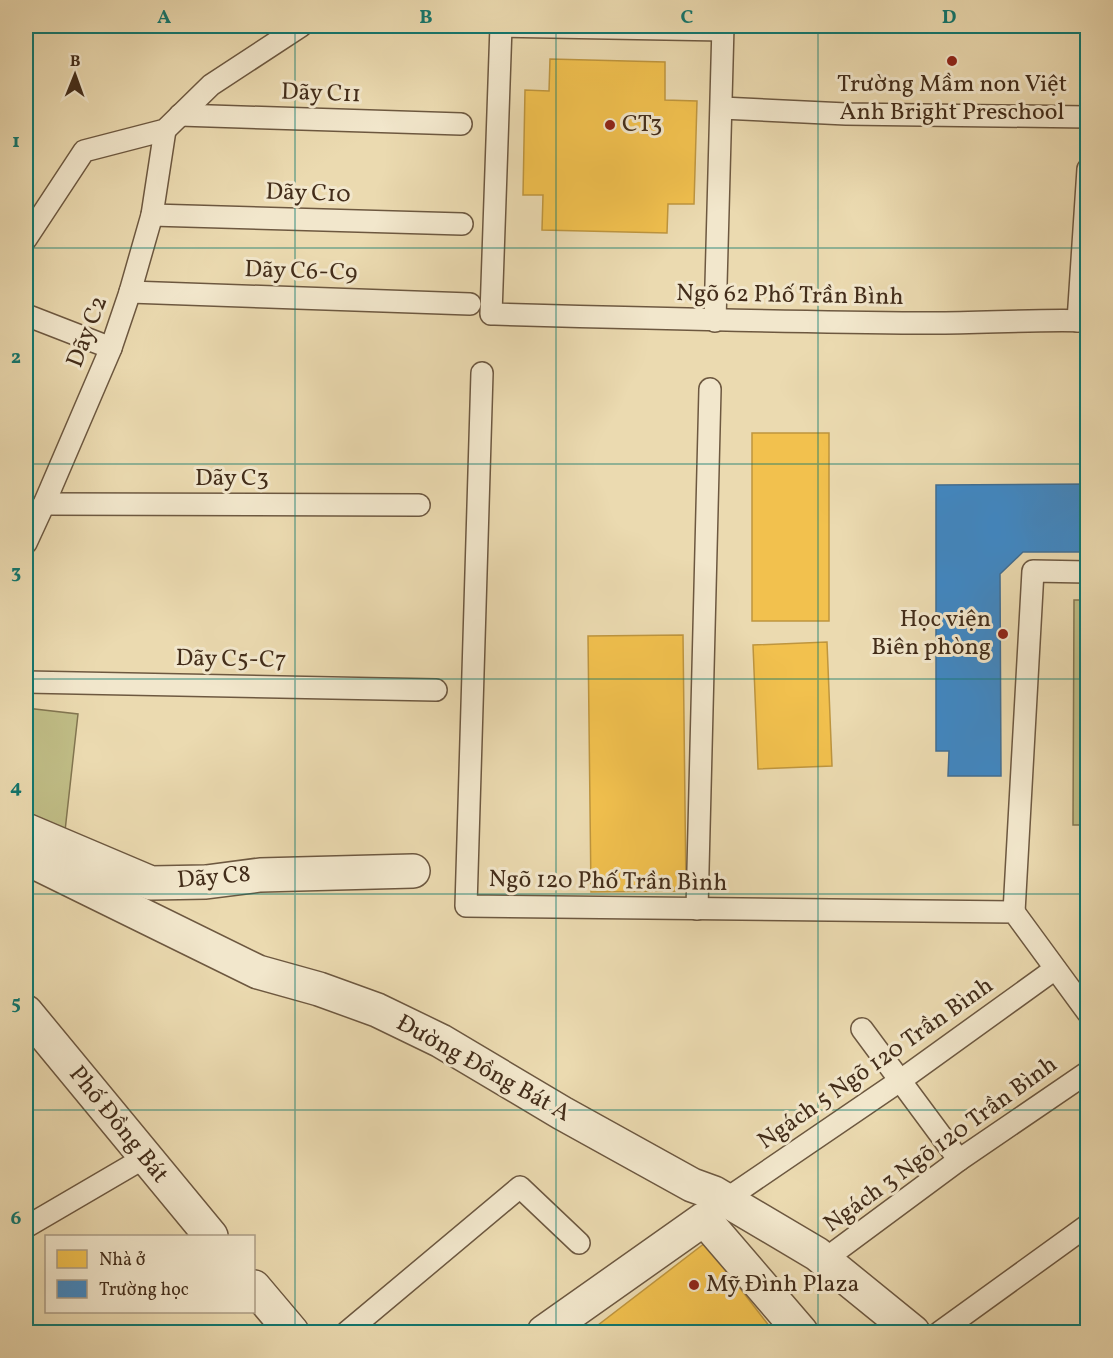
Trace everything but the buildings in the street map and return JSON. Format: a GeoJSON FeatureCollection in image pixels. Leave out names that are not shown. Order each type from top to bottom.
{"type":"FeatureCollection","features":[{"type":"Feature","properties":{"kind":"street","name":"Dãy C8"},"geometry":{"type":"LineString","coordinates":[[26,830],[151,883],[206,882],[260,874],[413,871]]}},
{"type":"Feature","properties":{"kind":"street","name":"Đường Đồng Bát A"},"geometry":{"type":"LineString","coordinates":[[26,858],[258,972],[319,989],[377,1010],[441,1041],[562,1113],[692,1185],[725,1200],[824,1260],[913,1332]]}},
{"type":"Feature","properties":{"kind":"street","name":"Phố Đồng Bát"},"geometry":{"type":"LineString","coordinates":[[26,1012],[144,1158],[210,1235]]}},
{"type":"Feature","properties":{"kind":"street"},"geometry":{"type":"LineString","coordinates":[[544,1332],[704,1219],[801,1332]]}},
{"type":"Feature","properties":{"kind":"street"},"geometry":{"type":"LineString","coordinates":[[255,1288],[292,1332]]}},
{"type":"Feature","properties":{"kind":"lane"},"geometry":{"type":"LineString","coordinates":[[26,239],[84,151],[173,122],[211,85],[301,26]]}},
{"type":"Feature","properties":{"kind":"lane"},"geometry":{"type":"LineString","coordinates":[[501,26],[723,28],[715,321]]}},
{"type":"Feature","properties":{"kind":"lane","name":"Ngõ 62 Phố Trần Bình"},"geometry":{"type":"LineString","coordinates":[[501,26],[491,314],[715,321],[970,324],[1083,321]]}},
{"type":"Feature","properties":{"kind":"lane"},"geometry":{"type":"LineString","coordinates":[[722,108],[846,114],[1088,117]]}},
{"type":"Feature","properties":{"kind":"lane","name":"Dãy C11"},"geometry":{"type":"LineString","coordinates":[[173,122],[461,124]]}},
{"type":"Feature","properties":{"kind":"lane","name":"Dãy C2"},"geometry":{"type":"LineString","coordinates":[[26,543],[111,348],[152,215],[173,122]]}},
{"type":"Feature","properties":{"kind":"lane"},"geometry":{"type":"LineString","coordinates":[[1083,321],[1088,169]]}},
{"type":"Feature","properties":{"kind":"lane","name":"Dãy C10"},"geometry":{"type":"LineString","coordinates":[[152,215],[462,224]]}},
{"type":"Feature","properties":{"kind":"lane","name":"Dãy C6-C9"},"geometry":{"type":"LineString","coordinates":[[130,292],[470,303]]}},
{"type":"Feature","properties":{"kind":"lane"},"geometry":{"type":"LineString","coordinates":[[26,315],[111,348]]}},
{"type":"Feature","properties":{"kind":"lane","name":"Ngõ 120 Phố Trần Bình"},"geometry":{"type":"LineString","coordinates":[[482,372],[466,906],[1014,912]]}},
{"type":"Feature","properties":{"kind":"lane"},"geometry":{"type":"LineString","coordinates":[[697,909],[710,389]]}},
{"type":"Feature","properties":{"kind":"lane","name":"Dãy C3"},"geometry":{"type":"LineString","coordinates":[[44,504],[419,505]]}},
{"type":"Feature","properties":{"kind":"lane"},"geometry":{"type":"LineString","coordinates":[[1088,572],[1033,571],[1014,912],[1088,1013]]}},
{"type":"Feature","properties":{"kind":"lane","name":"Dãy C5-C7"},"geometry":{"type":"LineString","coordinates":[[26,682],[436,690]]}},
{"type":"Feature","properties":{"kind":"lane","name":"Ngách 5 Ngõ 120 Trần Bình"},"geometry":{"type":"LineString","coordinates":[[725,1200],[901,1080],[1055,969]]}},
{"type":"Feature","properties":{"kind":"lane"},"geometry":{"type":"LineString","coordinates":[[862,1029],[959,1160]]}},
{"type":"Feature","properties":{"kind":"lane","name":"Ngách 3 Ngõ 120 Trần Bình"},"geometry":{"type":"LineString","coordinates":[[824,1260],[959,1160],[1088,1072]]}},
{"type":"Feature","properties":{"kind":"lane"},"geometry":{"type":"LineString","coordinates":[[26,1227],[144,1158]]}},
{"type":"Feature","properties":{"kind":"lane"},"geometry":{"type":"LineString","coordinates":[[347,1332],[520,1187],[579,1242]]}},
{"type":"Feature","properties":{"kind":"lane"},"geometry":{"type":"LineString","coordinates":[[940,1332],[1088,1225]]}},
{"type":"Feature","properties":{"kind":"shaded area"},"geometry":{"type":"Polygon","coordinates":[[[1074,600],[1087,600],[1087,825],[1073,825],[1074,600]]]}},
{"type":"Feature","properties":{"kind":"shaded area"},"geometry":{"type":"Polygon","coordinates":[[[26,708],[78,714],[65,831],[26,815],[26,708]]]}},
{"type":"Feature","properties":{"kind":"place","name":"Trường Mầm non Việt Anh Bright Preschool"},"geometry":{"type":"Point","coordinates":[952,61]}},
{"type":"Feature","properties":{"kind":"place","name":"CT3"},"geometry":{"type":"Point","coordinates":[610,125]}},
{"type":"Feature","properties":{"kind":"place","name":"Học viện Biên phòng"},"geometry":{"type":"Point","coordinates":[1003,634]}},
{"type":"Feature","properties":{"kind":"place","name":"Mỹ Đình Plaza"},"geometry":{"type":"Point","coordinates":[694,1285]}}]}
